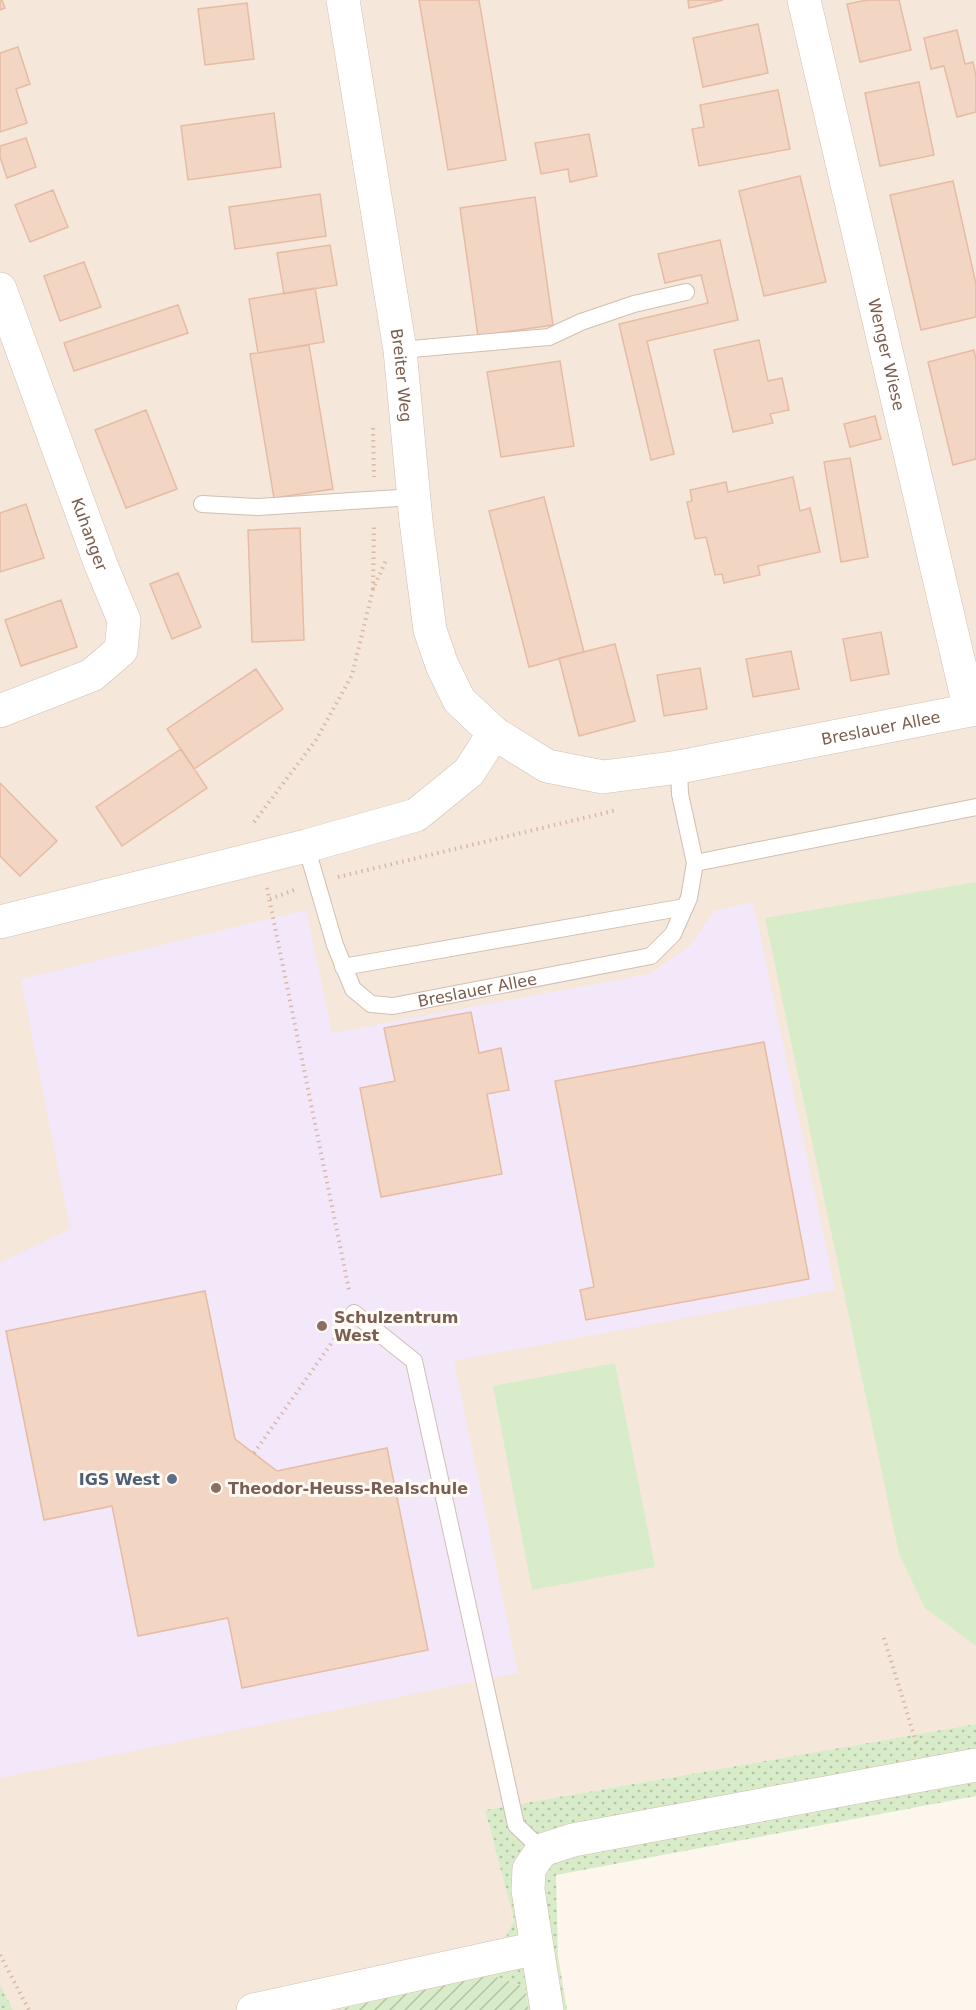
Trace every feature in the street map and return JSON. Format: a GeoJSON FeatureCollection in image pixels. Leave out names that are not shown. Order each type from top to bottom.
{"type":"FeatureCollection","features":[{"type":"Feature","properties":{"kind":"street","name":"Breiter Weg"},"geometry":{"type":"LineString","coordinates":[[343,0],[400,350],[415,509],[430,630],[442,665],[459,700],[494,733]]}},
{"type":"Feature","properties":{"kind":"street","name":"Wenger Wiese"},"geometry":{"type":"LineString","coordinates":[[804,0],[973,709]]}},
{"type":"Feature","properties":{"kind":"street","name":"Kuhanger"},"geometry":{"type":"LineString","coordinates":[[0,289],[101,565],[124,620],[121,650],[92,675],[0,711]]}},
{"type":"Feature","properties":{"kind":"street","name":"Breslauer Allee"},"geometry":{"type":"LineString","coordinates":[[494,733],[547,766],[603,777],[680,781],[973,709]]}},
{"type":"Feature","properties":{"kind":"street"},"geometry":{"type":"LineString","coordinates":[[0,922],[306,846],[416,815],[469,772],[494,733]]}},
{"type":"Feature","properties":{"kind":"street"},"geometry":{"type":"LineString","coordinates":[[547,2010],[528,1890],[529,1869],[542,1850],[573,1840],[976,1765]]}},
{"type":"Feature","properties":{"kind":"street"},"geometry":{"type":"LineString","coordinates":[[253,2010],[537,1948]]}},
{"type":"Feature","properties":{"kind":"lane"},"geometry":{"type":"LineString","coordinates":[[400,350],[549,337],[581,322],[634,304],[686,292]]}},
{"type":"Feature","properties":{"kind":"lane"},"geometry":{"type":"LineString","coordinates":[[201,504],[258,507],[374,501],[415,509]]}},
{"type":"Feature","properties":{"kind":"lane","name":"Breslauer Allee"},"geometry":{"type":"LineString","coordinates":[[306,846],[343,967],[353,989],[371,1004],[393,1006],[651,956],[673,934],[689,898],[695,863],[680,781]]}},
{"type":"Feature","properties":{"kind":"lane"},"geometry":{"type":"LineString","coordinates":[[695,863],[976,807]]}},
{"type":"Feature","properties":{"kind":"lane"},"geometry":{"type":"LineString","coordinates":[[343,967],[685,907]]}},
{"type":"Feature","properties":{"kind":"lane"},"geometry":{"type":"LineString","coordinates":[[354,1312],[414,1361],[516,1825],[542,1850]]}},
{"type":"Feature","properties":{"kind":"path"},"geometry":{"type":"LineString","coordinates":[[372,420],[373,589]]}},
{"type":"Feature","properties":{"kind":"path"},"geometry":{"type":"LineString","coordinates":[[254,822],[316,740],[352,675],[373,589],[391,550],[415,509]]}},
{"type":"Feature","properties":{"kind":"path"},"geometry":{"type":"LineString","coordinates":[[316,883],[623,808]]}},
{"type":"Feature","properties":{"kind":"path"},"geometry":{"type":"LineString","coordinates":[[254,1453],[354,1312],[267,888]]}},
{"type":"Feature","properties":{"kind":"path"},"geometry":{"type":"LineString","coordinates":[[884,1638],[924,1774]]}},
{"type":"Feature","properties":{"kind":"path"},"geometry":{"type":"LineString","coordinates":[[0,1955],[29,2010]]}},
{"type":"Feature","properties":{"kind":"shaded area"},"geometry":{"type":"Polygon","coordinates":[[[0,0],[976,0],[976,1724],[485,1810],[514,1920],[488,1974],[336,2010],[0,2010],[0,0]]]}},
{"type":"Feature","properties":{"kind":"shaded area","name":"Schulzentrum West"},"geometry":{"type":"Polygon","coordinates":[[[753,902],[835,1290],[454,1361],[518,1673],[0,1778],[0,1263],[70,1229],[21,979],[306,910],[332,1033],[649,974],[690,946],[714,911],[753,902]]]}},
{"type":"Feature","properties":{"kind":"green space"},"geometry":{"type":"Polygon","coordinates":[[[976,882],[976,1646],[925,1608],[899,1554],[765,918],[976,882]]]}},
{"type":"Feature","properties":{"kind":"green space"},"geometry":{"type":"Polygon","coordinates":[[[615,1363],[655,1567],[532,1590],[493,1386],[615,1363]]]}},
{"type":"Feature","properties":{"kind":"green space"},"geometry":{"type":"Polygon","coordinates":[[[976,1724],[976,1796],[556,1875],[558,1956],[567,2010],[529,2010],[525,1987],[488,1974],[514,1920],[485,1810],[976,1724]]]}},
{"type":"Feature","properties":{"kind":"green space"},"geometry":{"type":"Polygon","coordinates":[[[488,1974],[525,1987],[529,2010],[336,2010],[488,1974]]]}},
{"type":"Feature","properties":{"kind":"green space"},"geometry":{"type":"Polygon","coordinates":[[[0,1985],[13,2010],[0,2010],[0,1985]]]}},
{"type":"Feature","properties":{"kind":"building"},"geometry":{"type":"Polygon","coordinates":[[[0,0],[5,8],[0,10],[0,0]]]}},
{"type":"Feature","properties":{"kind":"building"},"geometry":{"type":"Polygon","coordinates":[[[419,0],[479,0],[506,160],[448,170],[419,0]]]}},
{"type":"Feature","properties":{"kind":"building"},"geometry":{"type":"Polygon","coordinates":[[[688,0],[723,0],[689,8],[688,0]]]}},
{"type":"Feature","properties":{"kind":"building"},"geometry":{"type":"Polygon","coordinates":[[[867,0],[899,0],[911,50],[860,62],[847,4],[867,0]]]}},
{"type":"Feature","properties":{"kind":"building"},"geometry":{"type":"Polygon","coordinates":[[[247,3],[254,59],[205,65],[198,9],[247,3]]]}},
{"type":"Feature","properties":{"kind":"building"},"geometry":{"type":"Polygon","coordinates":[[[758,24],[768,73],[703,87],[693,38],[758,24]]]}},
{"type":"Feature","properties":{"kind":"building"},"geometry":{"type":"Polygon","coordinates":[[[957,30],[965,64],[973,62],[976,76],[976,112],[957,117],[944,66],[931,69],[924,38],[957,30]]]}},
{"type":"Feature","properties":{"kind":"building"},"geometry":{"type":"Polygon","coordinates":[[[18,47],[30,84],[16,89],[27,123],[0,132],[0,53],[18,47]]]}},
{"type":"Feature","properties":{"kind":"building"},"geometry":{"type":"Polygon","coordinates":[[[919,82],[934,155],[880,166],[865,93],[919,82]]]}},
{"type":"Feature","properties":{"kind":"building"},"geometry":{"type":"Polygon","coordinates":[[[778,90],[790,149],[699,166],[692,129],[704,127],[700,105],[778,90]]]}},
{"type":"Feature","properties":{"kind":"building"},"geometry":{"type":"Polygon","coordinates":[[[274,113],[281,167],[188,180],[181,126],[274,113]]]}},
{"type":"Feature","properties":{"kind":"building"},"geometry":{"type":"Polygon","coordinates":[[[589,134],[597,176],[570,182],[568,169],[541,174],[535,143],[589,134]]]}},
{"type":"Feature","properties":{"kind":"building"},"geometry":{"type":"Polygon","coordinates":[[[26,138],[36,167],[7,178],[0,157],[0,146],[26,138]]]}},
{"type":"Feature","properties":{"kind":"building"},"geometry":{"type":"Polygon","coordinates":[[[800,176],[826,282],[764,296],[739,191],[800,176]]]}},
{"type":"Feature","properties":{"kind":"building"},"geometry":{"type":"Polygon","coordinates":[[[953,181],[976,284],[976,317],[921,330],[890,195],[953,181]]]}},
{"type":"Feature","properties":{"kind":"building"},"geometry":{"type":"Polygon","coordinates":[[[53,190],[68,227],[30,242],[15,205],[53,190]]]}},
{"type":"Feature","properties":{"kind":"building"},"geometry":{"type":"Polygon","coordinates":[[[320,194],[326,236],[235,249],[229,207],[320,194]]]}},
{"type":"Feature","properties":{"kind":"building"},"geometry":{"type":"Polygon","coordinates":[[[535,197],[553,325],[478,336],[460,208],[535,197]]]}},
{"type":"Feature","properties":{"kind":"building"},"geometry":{"type":"Polygon","coordinates":[[[720,240],[738,320],[647,341],[674,454],[651,460],[619,324],[708,303],[701,275],[665,283],[658,254],[720,240]]]}},
{"type":"Feature","properties":{"kind":"building"},"geometry":{"type":"Polygon","coordinates":[[[330,245],[337,285],[284,294],[277,253],[330,245]]]}},
{"type":"Feature","properties":{"kind":"building"},"geometry":{"type":"Polygon","coordinates":[[[84,262],[101,307],[60,321],[44,276],[84,262]]]}},
{"type":"Feature","properties":{"kind":"building"},"geometry":{"type":"Polygon","coordinates":[[[315,288],[324,342],[258,353],[249,299],[315,288]]]}},
{"type":"Feature","properties":{"kind":"building"},"geometry":{"type":"Polygon","coordinates":[[[178,305],[188,333],[74,371],[64,343],[178,305]]]}},
{"type":"Feature","properties":{"kind":"building"},"geometry":{"type":"Polygon","coordinates":[[[759,340],[768,381],[782,378],[789,410],[770,414],[773,423],[733,432],[714,350],[759,340]]]}},
{"type":"Feature","properties":{"kind":"building"},"geometry":{"type":"Polygon","coordinates":[[[309,345],[333,489],[274,498],[250,354],[309,345]]]}},
{"type":"Feature","properties":{"kind":"building"},"geometry":{"type":"Polygon","coordinates":[[[974,350],[976,360],[976,459],[953,465],[928,362],[974,350]]]}},
{"type":"Feature","properties":{"kind":"building"},"geometry":{"type":"Polygon","coordinates":[[[560,361],[574,446],[501,457],[487,372],[560,361]]]}},
{"type":"Feature","properties":{"kind":"building"},"geometry":{"type":"Polygon","coordinates":[[[146,410],[177,489],[126,508],[95,430],[146,410]]]}},
{"type":"Feature","properties":{"kind":"building"},"geometry":{"type":"Polygon","coordinates":[[[875,416],[881,439],[850,447],[844,424],[875,416]]]}},
{"type":"Feature","properties":{"kind":"building"},"geometry":{"type":"Polygon","coordinates":[[[850,458],[868,557],[841,562],[824,462],[850,458]]]}},
{"type":"Feature","properties":{"kind":"building"},"geometry":{"type":"Polygon","coordinates":[[[793,477],[800,511],[810,508],[820,552],[758,566],[760,575],[724,583],[722,574],[715,575],[706,537],[695,539],[687,502],[692,501],[690,490],[726,482],[728,492],[793,477]]]}},
{"type":"Feature","properties":{"kind":"building"},"geometry":{"type":"Polygon","coordinates":[[[544,497],[584,652],[529,667],[489,511],[544,497]]]}},
{"type":"Feature","properties":{"kind":"building"},"geometry":{"type":"Polygon","coordinates":[[[26,504],[44,558],[0,572],[0,513],[26,504]]]}},
{"type":"Feature","properties":{"kind":"building"},"geometry":{"type":"Polygon","coordinates":[[[300,528],[304,640],[252,642],[248,530],[300,528]]]}},
{"type":"Feature","properties":{"kind":"building"},"geometry":{"type":"Polygon","coordinates":[[[178,573],[201,627],[172,639],[150,584],[178,573]]]}},
{"type":"Feature","properties":{"kind":"building"},"geometry":{"type":"Polygon","coordinates":[[[61,600],[77,647],[21,666],[5,620],[61,600]]]}},
{"type":"Feature","properties":{"kind":"building"},"geometry":{"type":"Polygon","coordinates":[[[881,632],[889,674],[851,681],[843,639],[881,632]]]}},
{"type":"Feature","properties":{"kind":"building"},"geometry":{"type":"Polygon","coordinates":[[[615,644],[635,721],[579,736],[559,658],[615,644]]]}},
{"type":"Feature","properties":{"kind":"building"},"geometry":{"type":"Polygon","coordinates":[[[791,651],[799,689],[753,697],[746,659],[791,651]]]}},
{"type":"Feature","properties":{"kind":"building"},"geometry":{"type":"Polygon","coordinates":[[[700,668],[707,709],[664,716],[657,675],[700,668]]]}},
{"type":"Feature","properties":{"kind":"building"},"geometry":{"type":"Polygon","coordinates":[[[256,669],[283,709],[194,769],[167,729],[256,669]]]}},
{"type":"Feature","properties":{"kind":"building"},"geometry":{"type":"Polygon","coordinates":[[[181,749],[207,788],[122,846],[96,807],[181,749]]]}},
{"type":"Feature","properties":{"kind":"building"},"geometry":{"type":"Polygon","coordinates":[[[0,783],[57,841],[20,876],[0,856],[0,783]]]}},
{"type":"Feature","properties":{"kind":"building"},"geometry":{"type":"Polygon","coordinates":[[[471,1012],[479,1053],[501,1048],[509,1090],[487,1094],[502,1174],[381,1197],[360,1088],[395,1081],[384,1028],[471,1012]]]}},
{"type":"Feature","properties":{"kind":"building"},"geometry":{"type":"Polygon","coordinates":[[[764,1042],[809,1279],[586,1320],[580,1290],[594,1287],[555,1081],[764,1042]]]}},
{"type":"Feature","properties":{"kind":"building","name":"Theodor-Heuss-Realschule"},"geometry":{"type":"Polygon","coordinates":[[[205,1291],[235,1439],[277,1471],[387,1448],[428,1650],[242,1688],[228,1618],[138,1636],[112,1506],[44,1520],[6,1331],[205,1291]]]}},
{"type":"Feature","properties":{"kind":"place","name":"Schulzentrum West"},"geometry":{"type":"Point","coordinates":[322,1326]}},
{"type":"Feature","properties":{"kind":"place","name":"IGS West"},"geometry":{"type":"Point","coordinates":[172,1479]}},
{"type":"Feature","properties":{"kind":"place","name":"Theodor-Heuss-Realschule"},"geometry":{"type":"Point","coordinates":[216,1488]}}]}
